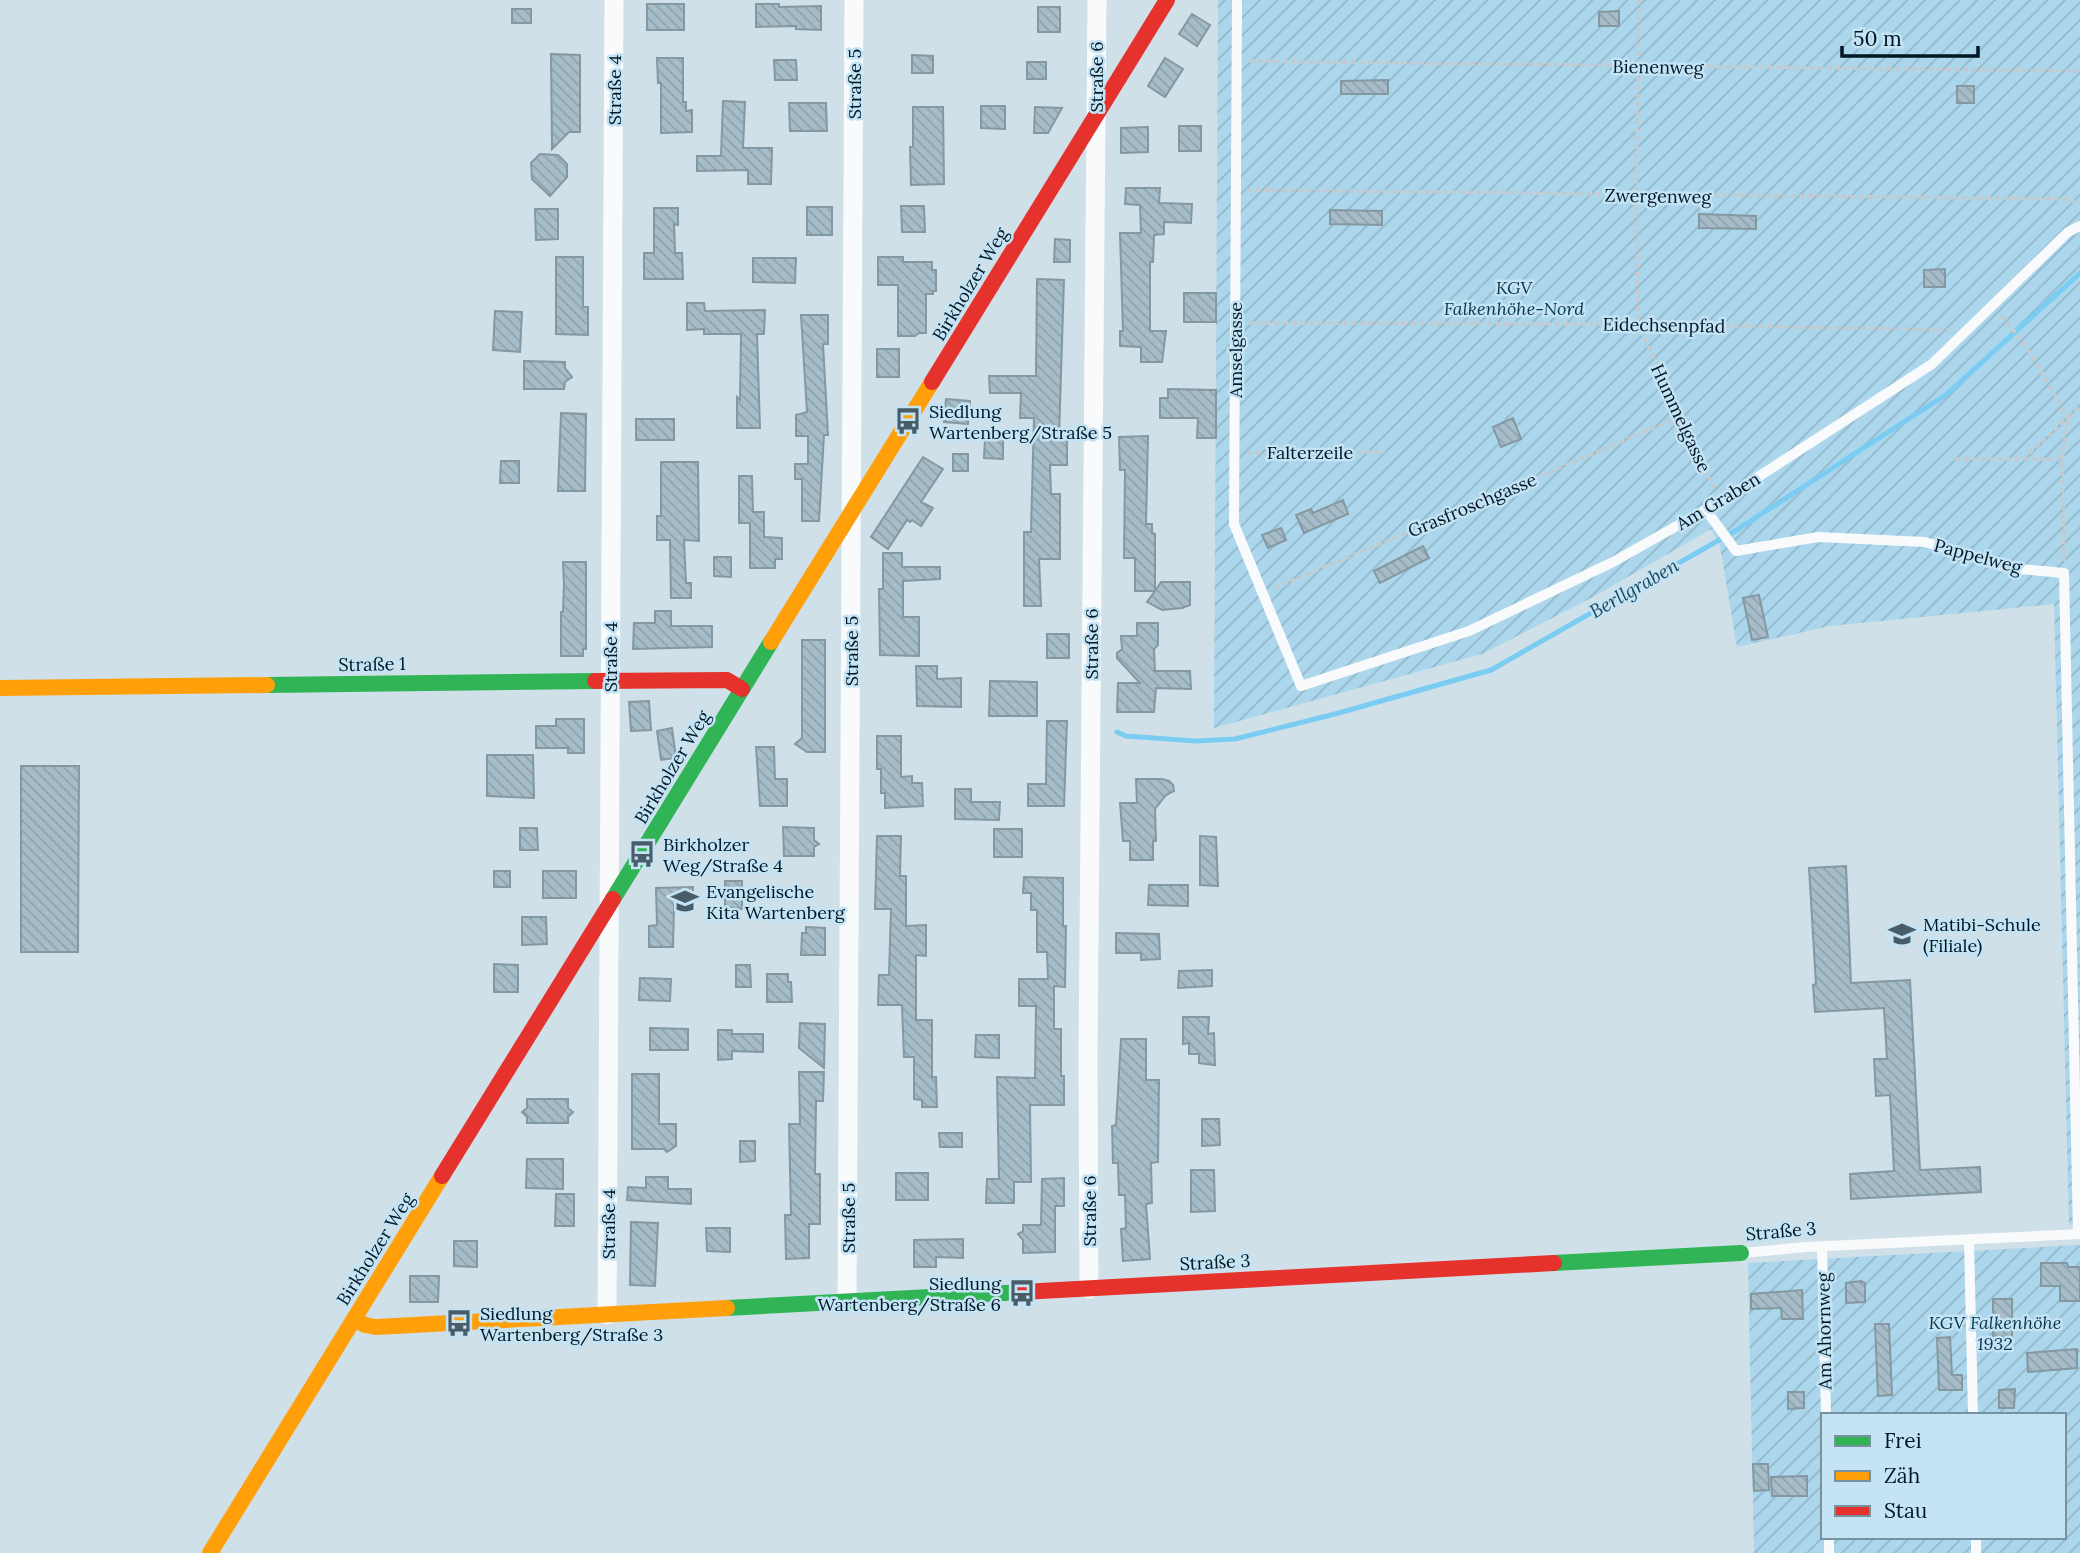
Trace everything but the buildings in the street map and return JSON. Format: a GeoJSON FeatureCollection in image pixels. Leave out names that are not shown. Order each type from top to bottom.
{"type":"FeatureCollection","features":[{"type":"Feature","properties":{"kind":"street","name":"Straße 4"},"geometry":{"type":"LineString","coordinates":[[607,1315],[614,0]]}},
{"type":"Feature","properties":{"kind":"street","name":"Straße 5"},"geometry":{"type":"LineString","coordinates":[[847,1302],[854,0]]}},
{"type":"Feature","properties":{"kind":"street","name":"Straße 6"},"geometry":{"type":"LineString","coordinates":[[1089,1289],[1088,1047],[1097,0]]}},
{"type":"Feature","properties":{"kind":"street","name":"Birkholzer Weg"},"geometry":{"type":"LineString","coordinates":[[210,1553],[1167,0]]}},
{"type":"Feature","properties":{"kind":"street","name":"Straße 1"},"geometry":{"type":"LineString","coordinates":[[0,688],[727,680],[742,689]]}},
{"type":"Feature","properties":{"kind":"street","name":"Straße 3"},"geometry":{"type":"LineString","coordinates":[[354,1319],[376,1327],[1741,1253]]}},
{"type":"Feature","properties":{"kind":"lane","name":"Amselgasse"},"geometry":{"type":"LineString","coordinates":[[1237,0],[1234,524],[1301,686]]}},
{"type":"Feature","properties":{"kind":"lane","name":"Am Graben"},"geometry":{"type":"LineString","coordinates":[[1301,686],[1469,631],[1613,562],[1706,510],[1932,365],[2068,232],[2080,226]]}},
{"type":"Feature","properties":{"kind":"lane","name":"Pappelweg"},"geometry":{"type":"LineString","coordinates":[[1706,510],[1736,551],[1818,537],[1925,542],[2008,568],[2064,573]]}},
{"type":"Feature","properties":{"kind":"lane"},"geometry":{"type":"LineString","coordinates":[[2064,573],[2079,1234]]}},
{"type":"Feature","properties":{"kind":"lane","name":"Straße 3"},"geometry":{"type":"LineString","coordinates":[[1741,1253],[2079,1234]]}},
{"type":"Feature","properties":{"kind":"lane"},"geometry":{"type":"LineString","coordinates":[[1969,1240],[1973,1413]]}},
{"type":"Feature","properties":{"kind":"lane","name":"Am Ahornweg"},"geometry":{"type":"LineString","coordinates":[[1822,1247],[1826,1413]]}},
{"type":"Feature","properties":{"kind":"path","name":"Hummelgasse"},"geometry":{"type":"LineString","coordinates":[[1639,0],[1637,324],[1721,501]]}},
{"type":"Feature","properties":{"kind":"path","name":"Bienenweg"},"geometry":{"type":"LineString","coordinates":[[1236,60],[2080,71]]}},
{"type":"Feature","properties":{"kind":"path","name":"Zwergenweg"},"geometry":{"type":"LineString","coordinates":[[1235,190],[2067,199],[2080,204]]}},
{"type":"Feature","properties":{"kind":"path"},"geometry":{"type":"LineString","coordinates":[[1992,306],[2024,343],[2068,418],[2062,459],[2064,573]]}},
{"type":"Feature","properties":{"kind":"path","name":"Eidechsenpfad"},"geometry":{"type":"LineString","coordinates":[[1235,323],[1637,324],[1967,331]]}},
{"type":"Feature","properties":{"kind":"path"},"geometry":{"type":"LineString","coordinates":[[2023,459],[2080,407]]}},
{"type":"Feature","properties":{"kind":"path","name":"Grasfroschgasse"},"geometry":{"type":"LineString","coordinates":[[1263,593],[1680,417]]}},
{"type":"Feature","properties":{"kind":"path","name":"Falterzeile"},"geometry":{"type":"LineString","coordinates":[[1235,453],[1385,452]]}},
{"type":"Feature","properties":{"kind":"path"},"geometry":{"type":"LineString","coordinates":[[1955,459],[2062,459]]}},
{"type":"Feature","properties":{"kind":"green space","name":"KGV Falkenhöhe-Nord"},"geometry":{"type":"Polygon","coordinates":[[[1218,0],[2080,0],[2080,1222],[2069,1225],[2054,604],[1830,626],[1737,647],[1720,546],[1711,529],[1593,597],[1482,654],[1214,728],[1218,0]]]}},
{"type":"Feature","properties":{"kind":"green space","name":"KGV Falkenhöhe 1932"},"geometry":{"type":"Polygon","coordinates":[[[2080,1245],[2080,1553],[1754,1553],[1748,1263],[2080,1245]]]}},
{"type":"Feature","properties":{"kind":"waterway","name":"Berllgraben"},"geometry":{"type":"LineString","coordinates":[[1117,732],[1126,736],[1195,741],[1235,739],[1491,670],[1735,531],[1947,394],[2080,273]]}},
{"type":"Feature","properties":{"kind":"traffic: fast"},"geometry":{"type":"LineString","coordinates":[[613,899],[771,642]]}},
{"type":"Feature","properties":{"kind":"traffic: fast"},"geometry":{"type":"LineString","coordinates":[[267,685],[595,681]]}},
{"type":"Feature","properties":{"kind":"traffic: fast"},"geometry":{"type":"LineString","coordinates":[[1554,1263],[1741,1253]]}},
{"type":"Feature","properties":{"kind":"traffic: fast"},"geometry":{"type":"LineString","coordinates":[[727,1308],[1022,1292]]}},
{"type":"Feature","properties":{"kind":"traffic: slow"},"geometry":{"type":"LineString","coordinates":[[771,642],[932,382]]}},
{"type":"Feature","properties":{"kind":"traffic: slow"},"geometry":{"type":"LineString","coordinates":[[0,688],[267,685]]}},
{"type":"Feature","properties":{"kind":"traffic: slow"},"geometry":{"type":"LineString","coordinates":[[210,1553],[442,1176]]}},
{"type":"Feature","properties":{"kind":"traffic: slow"},"geometry":{"type":"LineString","coordinates":[[354,1319],[376,1327],[727,1308]]}},
{"type":"Feature","properties":{"kind":"traffic: jam"},"geometry":{"type":"LineString","coordinates":[[932,382],[1167,0]]}},
{"type":"Feature","properties":{"kind":"traffic: jam"},"geometry":{"type":"LineString","coordinates":[[595,681],[727,680],[742,689]]}},
{"type":"Feature","properties":{"kind":"traffic: jam"},"geometry":{"type":"LineString","coordinates":[[442,1176],[613,899]]}},
{"type":"Feature","properties":{"kind":"traffic: jam"},"geometry":{"type":"LineString","coordinates":[[1022,1292],[1554,1263]]}},
{"type":"Feature","properties":{"kind":"place","name":"Siedlung Wartenberg/Straße 5"},"geometry":{"type":"Point","coordinates":[908,421]}},
{"type":"Feature","properties":{"kind":"place","name":"Birkholzer Weg/Straße 4"},"geometry":{"type":"Point","coordinates":[642,854]}},
{"type":"Feature","properties":{"kind":"place","name":"Evangelische Kita Wartenberg"},"geometry":{"type":"Point","coordinates":[685,901]}},
{"type":"Feature","properties":{"kind":"place","name":"Matibi-Schule (Filiale)"},"geometry":{"type":"Point","coordinates":[1902,934]}},
{"type":"Feature","properties":{"kind":"place","name":"Siedlung Wartenberg/Straße 6"},"geometry":{"type":"Point","coordinates":[1022,1293]}},
{"type":"Feature","properties":{"kind":"place","name":"Siedlung Wartenberg/Straße 3"},"geometry":{"type":"Point","coordinates":[459,1323]}}]}
